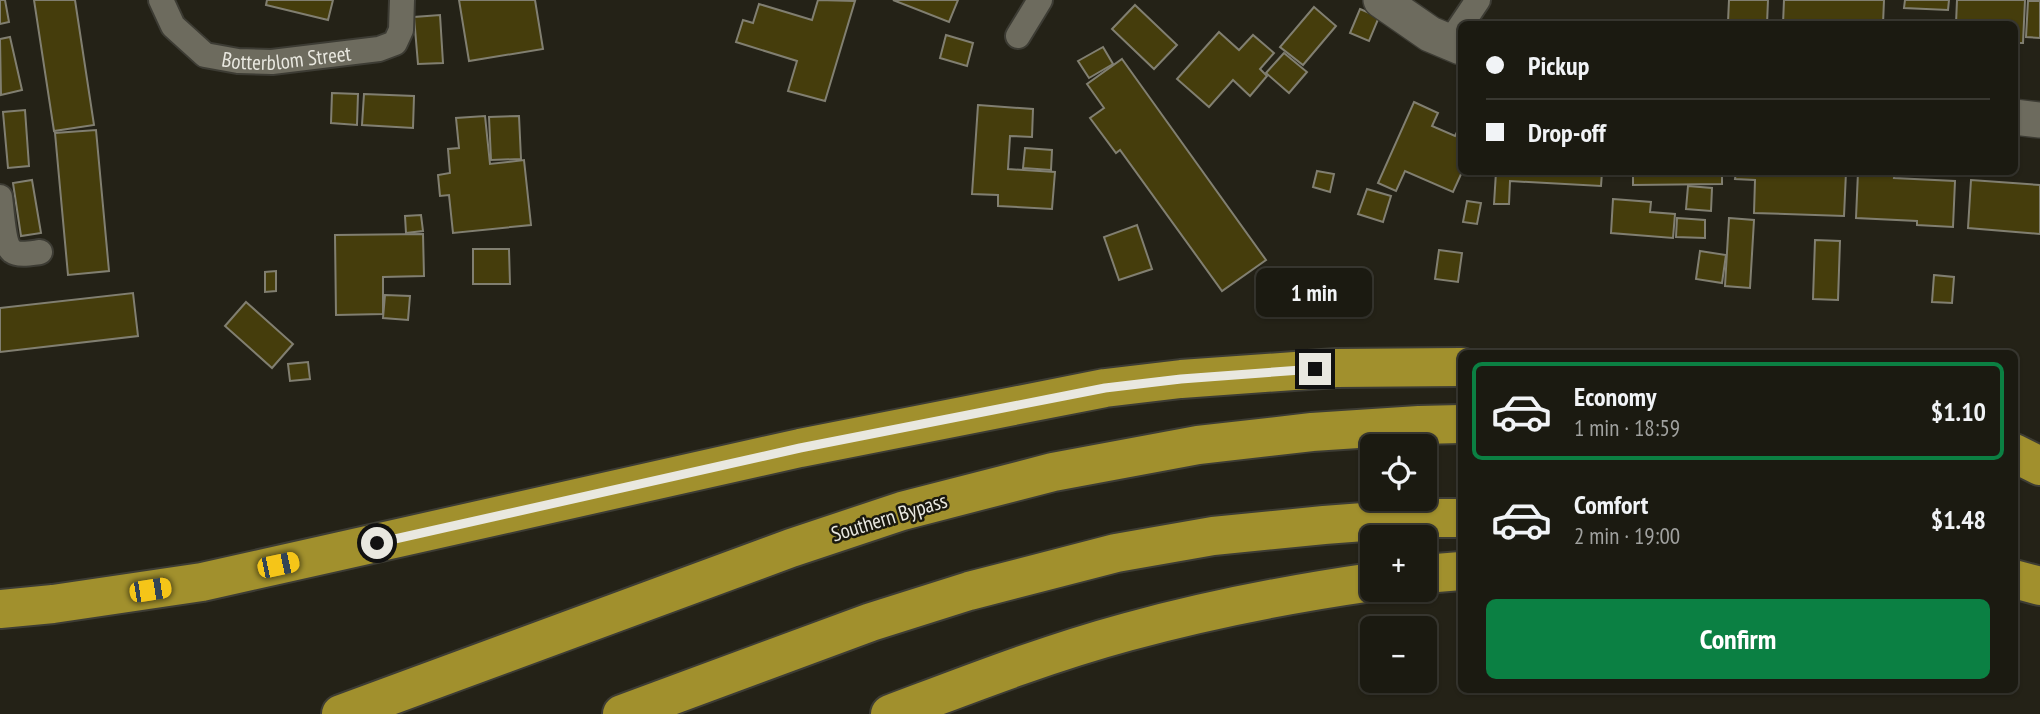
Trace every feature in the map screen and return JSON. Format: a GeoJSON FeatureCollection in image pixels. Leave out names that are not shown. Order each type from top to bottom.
{"type":"FeatureCollection","features":[{"type":"Feature","properties":{"kind":"highway"},"geometry":{"type":"LineString","coordinates":[[0,609],[202,582],[800,448],[1105,388],[1181,379],[1324,369],[1458,367]]}},
{"type":"Feature","properties":{"kind":"highway","name":"Southern Bypass"},"geometry":{"type":"LineString","coordinates":[[341,714],[791,548],[915,507],[1053,472],[1198,445],[1312,432],[1458,424]]}},
{"type":"Feature","properties":{"kind":"highway"},"geometry":{"type":"LineString","coordinates":[[2018,455],[2040,466]]}},
{"type":"Feature","properties":{"kind":"highway"},"geometry":{"type":"LineString","coordinates":[[2018,485],[2040,490]]}},
{"type":"Feature","properties":{"kind":"highway"},"geometry":{"type":"LineString","coordinates":[[622,714],[895,614],[968,591],[1116,553],[1213,536],[1324,524],[1458,518]]}},
{"type":"Feature","properties":{"kind":"highway"},"geometry":{"type":"LineString","coordinates":[[1437,573],[1458,571]]}},
{"type":"Feature","properties":{"kind":"highway"},"geometry":{"type":"LineString","coordinates":[[2018,580],[2040,586]]}},
{"type":"Feature","properties":{"kind":"highway"},"geometry":{"type":"LineString","coordinates":[[890,714],[1018,667],[1124,633],[1226,607],[1360,584]]}},
{"type":"Feature","properties":{"kind":"street","name":"Botterblom Street"},"geometry":{"type":"LineString","coordinates":[[161,0],[173,26],[205,55],[238,61],[272,62],[379,49],[395,43],[401,30],[402,0]]}},
{"type":"Feature","properties":{"kind":"street"},"geometry":{"type":"LineString","coordinates":[[1018,36],[1040,0]]}},
{"type":"Feature","properties":{"kind":"street"},"geometry":{"type":"LineString","coordinates":[[1381,0],[1409,21],[1455,45]]}},
{"type":"Feature","properties":{"kind":"street"},"geometry":{"type":"LineString","coordinates":[[1467,21],[1478,0]]}},
{"type":"Feature","properties":{"kind":"street"},"geometry":{"type":"LineString","coordinates":[[2018,117],[2040,120]]}},
{"type":"Feature","properties":{"kind":"street"},"geometry":{"type":"LineString","coordinates":[[0,197],[6,242],[12,250],[20,254],[40,253]]}},
{"type":"Feature","properties":{"kind":"building"},"geometry":{"type":"Polygon","coordinates":[[[0,0],[5,0],[9,22],[0,24],[0,0]]]}},
{"type":"Feature","properties":{"kind":"building"},"geometry":{"type":"Polygon","coordinates":[[[34,0],[75,0],[94,125],[54,131],[34,0]]]}},
{"type":"Feature","properties":{"kind":"building"},"geometry":{"type":"Polygon","coordinates":[[[267,0],[333,0],[328,20],[266,5],[267,0]]]}},
{"type":"Feature","properties":{"kind":"building"},"geometry":{"type":"Polygon","coordinates":[[[459,0],[535,0],[543,49],[469,61],[459,0]]]}},
{"type":"Feature","properties":{"kind":"building"},"geometry":{"type":"Polygon","coordinates":[[[818,0],[855,1],[825,101],[788,91],[797,61],[736,42],[743,20],[753,23],[759,4],[812,20],[818,0]]]}},
{"type":"Feature","properties":{"kind":"building"},"geometry":{"type":"Polygon","coordinates":[[[893,0],[958,0],[949,22],[893,0]]]}},
{"type":"Feature","properties":{"kind":"building"},"geometry":{"type":"Polygon","coordinates":[[[1729,0],[1768,0],[1767,21],[1728,21],[1729,0]]]}},
{"type":"Feature","properties":{"kind":"building"},"geometry":{"type":"Polygon","coordinates":[[[1784,0],[1884,0],[1883,21],[1783,21],[1784,0]]]}},
{"type":"Feature","properties":{"kind":"building"},"geometry":{"type":"Polygon","coordinates":[[[1905,0],[1949,0],[1948,10],[1904,8],[1905,0]]]}},
{"type":"Feature","properties":{"kind":"building"},"geometry":{"type":"Polygon","coordinates":[[[1957,0],[2025,0],[2023,43],[2018,43],[2018,21],[1956,21],[1957,0]]]}},
{"type":"Feature","properties":{"kind":"building"},"geometry":{"type":"Polygon","coordinates":[[[2028,1],[2040,1],[2040,38],[2026,37],[2028,1]]]}},
{"type":"Feature","properties":{"kind":"building"},"geometry":{"type":"Polygon","coordinates":[[[1135,5],[1177,45],[1154,69],[1112,29],[1135,5]]]}},
{"type":"Feature","properties":{"kind":"building"},"geometry":{"type":"Polygon","coordinates":[[[1314,7],[1336,26],[1303,65],[1280,47],[1314,7]]]}},
{"type":"Feature","properties":{"kind":"building"},"geometry":{"type":"Polygon","coordinates":[[[1360,9],[1379,17],[1369,41],[1350,33],[1360,9]]]}},
{"type":"Feature","properties":{"kind":"building"},"geometry":{"type":"Polygon","coordinates":[[[440,15],[443,63],[418,64],[414,17],[440,15]]]}},
{"type":"Feature","properties":{"kind":"building"},"geometry":{"type":"Polygon","coordinates":[[[1219,32],[1239,50],[1253,35],[1274,53],[1260,69],[1267,76],[1250,96],[1233,80],[1209,107],[1177,79],[1219,32]]]}},
{"type":"Feature","properties":{"kind":"building"},"geometry":{"type":"Polygon","coordinates":[[[946,35],[973,43],[967,66],[940,58],[946,35]]]}},
{"type":"Feature","properties":{"kind":"building"},"geometry":{"type":"Polygon","coordinates":[[[10,37],[22,90],[1,95],[0,39],[10,37]]]}},
{"type":"Feature","properties":{"kind":"building"},"geometry":{"type":"Polygon","coordinates":[[[1103,47],[1113,64],[1089,78],[1078,61],[1103,47]]]}},
{"type":"Feature","properties":{"kind":"building"},"geometry":{"type":"Polygon","coordinates":[[[1284,53],[1307,72],[1289,93],[1266,73],[1284,53]]]}},
{"type":"Feature","properties":{"kind":"building"},"geometry":{"type":"Polygon","coordinates":[[[1122,59],[1266,260],[1222,291],[1120,150],[1116,153],[1090,118],[1104,108],[1087,84],[1122,59]]]}},
{"type":"Feature","properties":{"kind":"building"},"geometry":{"type":"Polygon","coordinates":[[[332,93],[358,94],[357,125],[331,123],[332,93]]]}},
{"type":"Feature","properties":{"kind":"building"},"geometry":{"type":"Polygon","coordinates":[[[364,94],[414,96],[413,128],[362,125],[364,94]]]}},
{"type":"Feature","properties":{"kind":"building"},"geometry":{"type":"Polygon","coordinates":[[[1414,102],[1438,113],[1432,126],[1455,136],[1458,130],[1458,175],[1461,175],[1453,192],[1405,171],[1396,191],[1378,183],[1414,102]]]}},
{"type":"Feature","properties":{"kind":"building"},"geometry":{"type":"Polygon","coordinates":[[[978,105],[1033,109],[1032,137],[1010,136],[1008,169],[1055,172],[1052,209],[998,206],[998,195],[972,194],[978,105]]]}},
{"type":"Feature","properties":{"kind":"building"},"geometry":{"type":"Polygon","coordinates":[[[25,110],[29,166],[8,168],[3,112],[25,110]]]}},
{"type":"Feature","properties":{"kind":"building"},"geometry":{"type":"Polygon","coordinates":[[[485,116],[490,164],[524,160],[531,225],[453,233],[449,195],[440,196],[438,175],[450,173],[448,149],[459,148],[456,118],[485,116]]]}},
{"type":"Feature","properties":{"kind":"building"},"geometry":{"type":"Polygon","coordinates":[[[519,116],[521,159],[491,160],[489,117],[519,116]]]}},
{"type":"Feature","properties":{"kind":"building"},"geometry":{"type":"Polygon","coordinates":[[[96,130],[109,271],[68,275],[55,133],[96,130]]]}},
{"type":"Feature","properties":{"kind":"building"},"geometry":{"type":"Polygon","coordinates":[[[1025,148],[1052,150],[1051,170],[1023,168],[1025,148]]]}},
{"type":"Feature","properties":{"kind":"building"},"geometry":{"type":"Polygon","coordinates":[[[1317,171],[1334,174],[1330,192],[1313,187],[1317,171]]]}},
{"type":"Feature","properties":{"kind":"building"},"geometry":{"type":"Polygon","coordinates":[[[1496,175],[1602,175],[1601,186],[1510,181],[1509,204],[1494,204],[1496,175]]]}},
{"type":"Feature","properties":{"kind":"building"},"geometry":{"type":"Polygon","coordinates":[[[1633,175],[1722,175],[1722,184],[1633,185],[1633,175]]]}},
{"type":"Feature","properties":{"kind":"building"},"geometry":{"type":"Polygon","coordinates":[[[1736,175],[1846,175],[1844,216],[1754,213],[1755,180],[1735,179],[1736,175]]]}},
{"type":"Feature","properties":{"kind":"building"},"geometry":{"type":"Polygon","coordinates":[[[1858,175],[1894,175],[1894,178],[1955,181],[1953,227],[1917,225],[1917,221],[1856,218],[1858,175]]]}},
{"type":"Feature","properties":{"kind":"building"},"geometry":{"type":"Polygon","coordinates":[[[32,180],[41,233],[21,236],[13,183],[32,180]]]}},
{"type":"Feature","properties":{"kind":"building"},"geometry":{"type":"Polygon","coordinates":[[[1971,180],[2040,185],[2040,234],[1968,228],[1971,180]]]}},
{"type":"Feature","properties":{"kind":"building"},"geometry":{"type":"Polygon","coordinates":[[[1688,186],[1712,188],[1711,211],[1686,209],[1688,186]]]}},
{"type":"Feature","properties":{"kind":"building"},"geometry":{"type":"Polygon","coordinates":[[[1367,189],[1391,196],[1383,222],[1358,214],[1367,189]]]}},
{"type":"Feature","properties":{"kind":"building"},"geometry":{"type":"Polygon","coordinates":[[[1613,199],[1651,202],[1650,212],[1675,214],[1673,238],[1611,233],[1613,199]]]}},
{"type":"Feature","properties":{"kind":"building"},"geometry":{"type":"Polygon","coordinates":[[[1467,201],[1481,203],[1477,224],[1463,222],[1467,201]]]}},
{"type":"Feature","properties":{"kind":"building"},"geometry":{"type":"Polygon","coordinates":[[[421,215],[423,231],[406,233],[405,216],[421,215]]]}},
{"type":"Feature","properties":{"kind":"building"},"geometry":{"type":"Polygon","coordinates":[[[1677,218],[1705,220],[1705,238],[1676,237],[1677,218]]]}},
{"type":"Feature","properties":{"kind":"building"},"geometry":{"type":"Polygon","coordinates":[[[1729,218],[1754,220],[1750,288],[1725,286],[1729,218]]]}},
{"type":"Feature","properties":{"kind":"building"},"geometry":{"type":"Polygon","coordinates":[[[1137,225],[1152,269],[1119,280],[1104,237],[1137,225]]]}},
{"type":"Feature","properties":{"kind":"building"},"geometry":{"type":"Polygon","coordinates":[[[423,234],[424,276],[383,277],[383,314],[336,315],[335,235],[423,234]]]}},
{"type":"Feature","properties":{"kind":"building"},"geometry":{"type":"Polygon","coordinates":[[[1815,240],[1840,241],[1838,300],[1813,299],[1815,240]]]}},
{"type":"Feature","properties":{"kind":"building"},"geometry":{"type":"Polygon","coordinates":[[[473,249],[509,249],[510,284],[473,284],[473,249]]]}},
{"type":"Feature","properties":{"kind":"building"},"geometry":{"type":"Polygon","coordinates":[[[1439,250],[1462,253],[1458,282],[1435,279],[1439,250]]]}},
{"type":"Feature","properties":{"kind":"building"},"geometry":{"type":"Polygon","coordinates":[[[1700,251],[1726,255],[1722,283],[1696,279],[1700,251]]]}},
{"type":"Feature","properties":{"kind":"building"},"geometry":{"type":"Polygon","coordinates":[[[276,271],[276,291],[265,292],[265,272],[276,271]]]}},
{"type":"Feature","properties":{"kind":"building"},"geometry":{"type":"Polygon","coordinates":[[[1934,275],[1954,277],[1952,303],[1932,302],[1934,275]]]}},
{"type":"Feature","properties":{"kind":"building"},"geometry":{"type":"Polygon","coordinates":[[[133,293],[138,336],[0,352],[0,308],[133,293]]]}},
{"type":"Feature","properties":{"kind":"building"},"geometry":{"type":"Polygon","coordinates":[[[385,295],[410,296],[408,320],[383,318],[385,295]]]}},
{"type":"Feature","properties":{"kind":"building"},"geometry":{"type":"Polygon","coordinates":[[[246,302],[293,344],[272,368],[225,326],[246,302]]]}},
{"type":"Feature","properties":{"kind":"building"},"geometry":{"type":"Polygon","coordinates":[[[308,362],[310,379],[290,381],[288,364],[308,362]]]}},
{"type":"Feature","properties":{"kind":"route"},"geometry":{"type":"LineString","coordinates":[[377,543],[800,448],[1105,388],[1181,379],[1315,369]]}}]}
